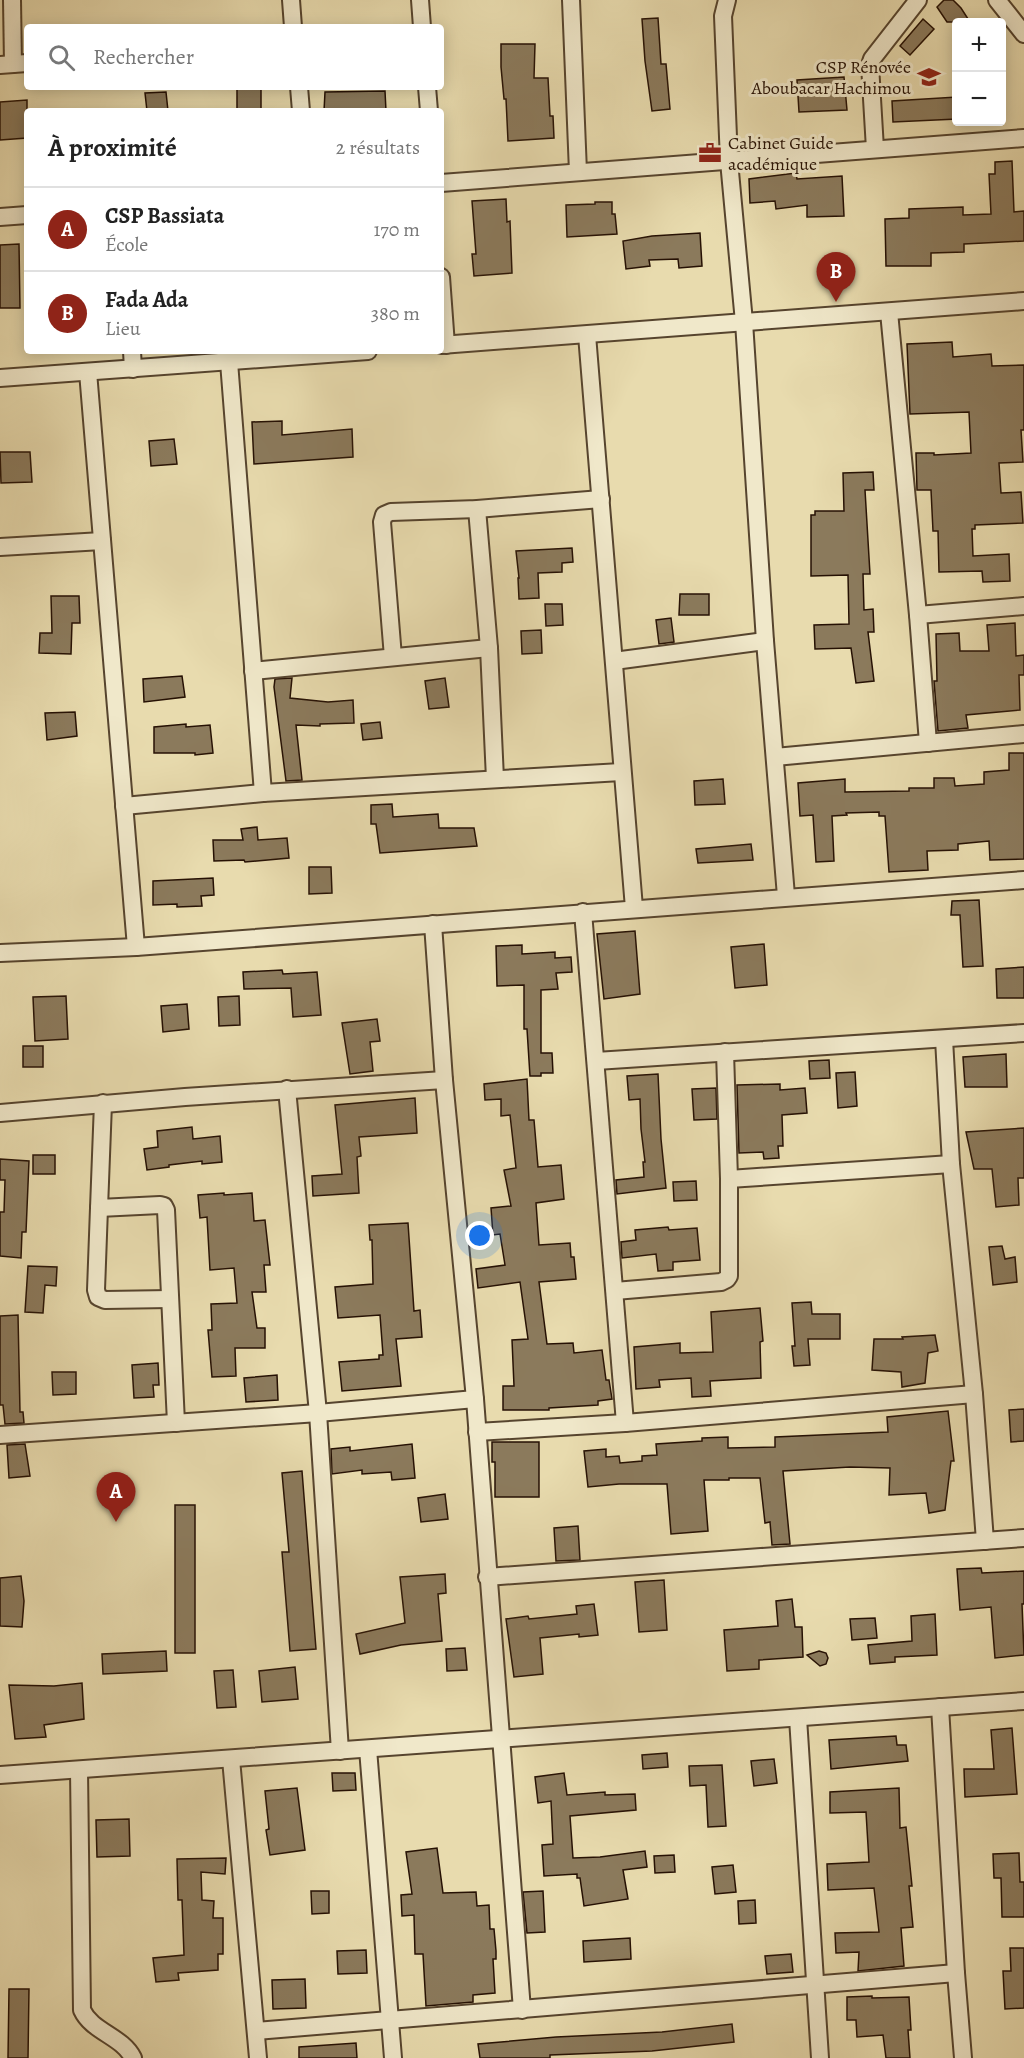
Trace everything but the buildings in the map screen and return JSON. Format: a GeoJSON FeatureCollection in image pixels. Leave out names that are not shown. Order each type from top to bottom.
{"type":"FeatureCollection","features":[{"type":"Feature","properties":{"kind":"street"},"geometry":{"type":"LineString","coordinates":[[12,0],[13,64]]}},
{"type":"Feature","properties":{"kind":"street"},"geometry":{"type":"LineString","coordinates":[[291,0],[293,24]]}},
{"type":"Feature","properties":{"kind":"street"},"geometry":{"type":"LineString","coordinates":[[420,0],[422,24]]}},
{"type":"Feature","properties":{"kind":"street"},"geometry":{"type":"LineString","coordinates":[[571,0],[578,172]]}},
{"type":"Feature","properties":{"kind":"street"},"geometry":{"type":"LineString","coordinates":[[727,0],[723,16],[729,161],[744,322],[765,640],[786,896]]}},
{"type":"Feature","properties":{"kind":"street"},"geometry":{"type":"LineString","coordinates":[[875,149],[870,65],[872,59],[918,0]]}},
{"type":"Feature","properties":{"kind":"street"},"geometry":{"type":"LineString","coordinates":[[996,0],[1024,34]]}},
{"type":"Feature","properties":{"kind":"street"},"geometry":{"type":"LineString","coordinates":[[299,90],[301,108]]}},
{"type":"Feature","properties":{"kind":"street"},"geometry":{"type":"LineString","coordinates":[[427,90],[429,108]]}},
{"type":"Feature","properties":{"kind":"street"},"geometry":{"type":"LineString","coordinates":[[444,183],[1024,138]]}},
{"type":"Feature","properties":{"kind":"street"},"geometry":{"type":"LineString","coordinates":[[0,217],[24,215]]}},
{"type":"Feature","properties":{"kind":"street"},"geometry":{"type":"LineString","coordinates":[[444,345],[1024,301]]}},
{"type":"Feature","properties":{"kind":"street"},"geometry":{"type":"LineString","coordinates":[[889,312],[928,743]]}},
{"type":"Feature","properties":{"kind":"street"},"geometry":{"type":"LineString","coordinates":[[587,334],[621,772],[634,908]]}},
{"type":"Feature","properties":{"kind":"street"},"geometry":{"type":"LineString","coordinates":[[132,354],[133,369]]}},
{"type":"Feature","properties":{"kind":"street"},"geometry":{"type":"LineString","coordinates":[[0,378],[330,354]]}},
{"type":"Feature","properties":{"kind":"street"},"geometry":{"type":"LineString","coordinates":[[229,362],[263,793]]}},
{"type":"Feature","properties":{"kind":"street"},"geometry":{"type":"LineString","coordinates":[[88,372],[136,947]]}},
{"type":"Feature","properties":{"kind":"street"},"geometry":{"type":"LineString","coordinates":[[393,657],[382,522],[384,515],[391,512],[477,509],[601,500]]}},
{"type":"Feature","properties":{"kind":"street"},"geometry":{"type":"LineString","coordinates":[[477,509],[489,648],[495,779]]}},
{"type":"Feature","properties":{"kind":"street"},"geometry":{"type":"LineString","coordinates":[[0,547],[102,541]]}},
{"type":"Feature","properties":{"kind":"street"},"geometry":{"type":"LineString","coordinates":[[918,615],[1024,606]]}},
{"type":"Feature","properties":{"kind":"street"},"geometry":{"type":"LineString","coordinates":[[614,660],[765,640]]}},
{"type":"Feature","properties":{"kind":"street"},"geometry":{"type":"LineString","coordinates":[[253,671],[489,648]]}},
{"type":"Feature","properties":{"kind":"street"},"geometry":{"type":"LineString","coordinates":[[775,757],[1024,734]]}},
{"type":"Feature","properties":{"kind":"street"},"geometry":{"type":"LineString","coordinates":[[124,806],[263,793],[621,772]]}},
{"type":"Feature","properties":{"kind":"street"},"geometry":{"type":"LineString","coordinates":[[0,953],[136,947],[786,896],[1024,880]]}},
{"type":"Feature","properties":{"kind":"street"},"geometry":{"type":"LineString","coordinates":[[583,912],[625,1423]]}},
{"type":"Feature","properties":{"kind":"street"},"geometry":{"type":"LineString","coordinates":[[433,924],[444,1080],[475,1399],[522,2010]]}},
{"type":"Feature","properties":{"kind":"street"},"geometry":{"type":"LineString","coordinates":[[596,1060],[1024,1033]]}},
{"type":"Feature","properties":{"kind":"street"},"geometry":{"type":"LineString","coordinates":[[944,1039],[951,1164],[974,1394],[985,1541]]}},
{"type":"Feature","properties":{"kind":"street"},"geometry":{"type":"LineString","coordinates":[[615,1291],[721,1282],[727,1279],[729,1272],[729,1179],[725,1052]]}},
{"type":"Feature","properties":{"kind":"street"},"geometry":{"type":"LineString","coordinates":[[0,1113],[287,1089],[444,1080]]}},
{"type":"Feature","properties":{"kind":"street"},"geometry":{"type":"LineString","coordinates":[[287,1089],[318,1413],[340,1751]]}},
{"type":"Feature","properties":{"kind":"street"},"geometry":{"type":"LineString","coordinates":[[103,1104],[96,1290],[98,1297],[105,1300],[170,1299]]}},
{"type":"Feature","properties":{"kind":"street"},"geometry":{"type":"LineString","coordinates":[[729,1179],[951,1164]]}},
{"type":"Feature","properties":{"kind":"street"},"geometry":{"type":"LineString","coordinates":[[99,1208],[164,1206],[166,1210],[176,1423]]}},
{"type":"Feature","properties":{"kind":"street"},"geometry":{"type":"LineString","coordinates":[[477,1432],[625,1423],[974,1394]]}},
{"type":"Feature","properties":{"kind":"street"},"geometry":{"type":"LineString","coordinates":[[0,1435],[318,1413],[475,1399]]}},
{"type":"Feature","properties":{"kind":"street"},"geometry":{"type":"LineString","coordinates":[[487,1577],[1024,1538]]}},
{"type":"Feature","properties":{"kind":"street"},"geometry":{"type":"LineString","coordinates":[[0,1775],[1024,1701]]}},
{"type":"Feature","properties":{"kind":"street"},"geometry":{"type":"LineString","coordinates":[[940,1707],[963,2058]]}},
{"type":"Feature","properties":{"kind":"street"},"geometry":{"type":"LineString","coordinates":[[798,1718],[820,2058]]}},
{"type":"Feature","properties":{"kind":"street"},"geometry":{"type":"LineString","coordinates":[[368,1749],[393,2058]]}},
{"type":"Feature","properties":{"kind":"street"},"geometry":{"type":"LineString","coordinates":[[231,1759],[258,2058]]}},
{"type":"Feature","properties":{"kind":"street"},"geometry":{"type":"LineString","coordinates":[[79,1770],[82,2010],[85,2018],[122,2044],[133,2058]]}},
{"type":"Feature","properties":{"kind":"street"},"geometry":{"type":"LineString","coordinates":[[256,2031],[956,1973]]}},
{"type":"Feature","properties":{"kind":"place","name":"CSP Rénovée Aboubacar Hachimou"},"geometry":{"type":"Point","coordinates":[929,77]}},
{"type":"Feature","properties":{"kind":"place","name":"Cabinet Guide académique"},"geometry":{"type":"Point","coordinates":[710,153]}},
{"type":"Feature","properties":{"kind":"place","name":"Fada Ada"},"geometry":{"type":"Point","coordinates":[836,302]}},
{"type":"Feature","properties":{"kind":"place","name":"CSP Bassiata"},"geometry":{"type":"Point","coordinates":[116,1522]}}]}
